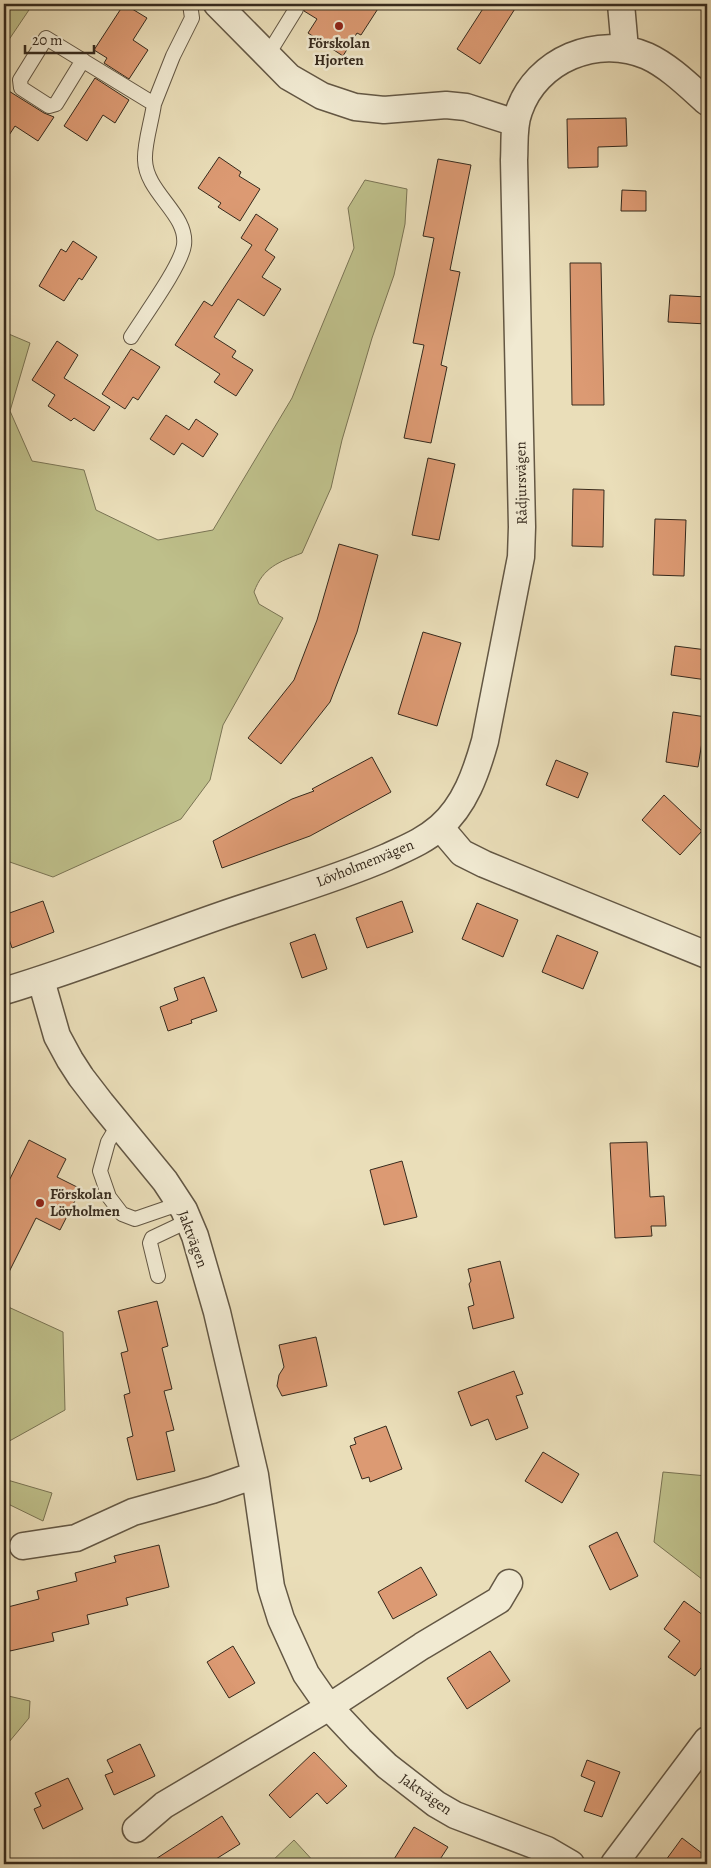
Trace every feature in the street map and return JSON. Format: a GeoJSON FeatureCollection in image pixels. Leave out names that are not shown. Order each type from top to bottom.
{"type":"FeatureCollection","features":[{"type":"Feature","properties":{"kind":"street"},"geometry":{"type":"LineString","coordinates":[[217,4],[294,81],[322,96],[352,106],[384,110],[446,105],[466,107],[516,123]]}},
{"type":"Feature","properties":{"kind":"street"},"geometry":{"type":"LineString","coordinates":[[621,4],[625,49]]}},
{"type":"Feature","properties":{"kind":"street","name":"Rådjursvägen"},"geometry":{"type":"LineString","coordinates":[[440,827],[454,813],[467,792],[478,765],[485,741],[521,557],[522,528],[514,160],[516,123],[521,106],[530,88],[551,66],[586,50],[613,48],[625,49],[648,56],[662,64],[707,102]]}},
{"type":"Feature","properties":{"kind":"street"},"geometry":{"type":"LineString","coordinates":[[440,827],[462,853],[484,864],[707,955]]}},
{"type":"Feature","properties":{"kind":"street","name":"Lövholmenvägen"},"geometry":{"type":"LineString","coordinates":[[4,991],[41,980],[223,914],[370,864],[427,838],[440,827]]}},
{"type":"Feature","properties":{"kind":"street","name":"Jaktvägen"},"geometry":{"type":"LineString","coordinates":[[41,980],[57,1036],[70,1060],[118,1125],[165,1181],[195,1236],[217,1312],[255,1476],[268,1570],[281,1619],[306,1674],[329,1707],[387,1766],[436,1804],[456,1815],[547,1850],[571,1864]]}},
{"type":"Feature","properties":{"kind":"street"},"geometry":{"type":"LineString","coordinates":[[23,1546],[76,1538],[133,1512],[255,1476]]}},
{"type":"Feature","properties":{"kind":"street"},"geometry":{"type":"LineString","coordinates":[[136,1829],[164,1805],[329,1707],[422,1646],[499,1600],[509,1583]]}},
{"type":"Feature","properties":{"kind":"street"},"geometry":{"type":"LineString","coordinates":[[614,1864],[707,1740]]}},
{"type":"Feature","properties":{"kind":"lane"},"geometry":{"type":"LineString","coordinates":[[131,337],[182,255],[184,244],[184,235],[178,219],[155,190],[144,161],[154,104],[173,56],[192,18],[190,4]]}},
{"type":"Feature","properties":{"kind":"lane"},"geometry":{"type":"LineString","coordinates":[[267,56],[296,10]]}},
{"type":"Feature","properties":{"kind":"lane"},"geometry":{"type":"LineString","coordinates":[[83,60],[56,104],[49,106],[21,88],[20,80],[46,38],[83,60],[154,104]]}},
{"type":"Feature","properties":{"kind":"lane"},"geometry":{"type":"LineString","coordinates":[[118,1125],[108,1142],[100,1171],[109,1197],[122,1214],[135,1219],[167,1208],[183,1211]]}},
{"type":"Feature","properties":{"kind":"lane"},"geometry":{"type":"LineString","coordinates":[[158,1276],[150,1243],[152,1238],[183,1211]]}},
{"type":"Feature","properties":{"kind":"green space"},"geometry":{"type":"Polygon","coordinates":[[[4,4],[33,4],[4,47],[4,4]]]}},
{"type":"Feature","properties":{"kind":"green space"},"geometry":{"type":"Polygon","coordinates":[[[365,180],[407,189],[405,224],[394,275],[372,338],[342,440],[331,488],[302,553],[273,566],[262,577],[254,592],[259,604],[283,618],[223,725],[210,780],[181,819],[53,877],[4,860],[4,332],[30,343],[10,411],[32,461],[84,470],[96,510],[158,540],[213,530],[292,398],[354,248],[348,208],[365,180]]]}},
{"type":"Feature","properties":{"kind":"green space"},"geometry":{"type":"Polygon","coordinates":[[[4,1305],[63,1332],[65,1410],[4,1444],[4,1305]]]}},
{"type":"Feature","properties":{"kind":"green space"},"geometry":{"type":"Polygon","coordinates":[[[663,1472],[707,1476],[707,1583],[654,1542],[663,1472]]]}},
{"type":"Feature","properties":{"kind":"green space"},"geometry":{"type":"Polygon","coordinates":[[[4,1479],[52,1493],[43,1521],[4,1502],[4,1479]]]}},
{"type":"Feature","properties":{"kind":"green space"},"geometry":{"type":"Polygon","coordinates":[[[4,1695],[30,1701],[29,1718],[4,1748],[4,1695]]]}},
{"type":"Feature","properties":{"kind":"green space"},"geometry":{"type":"Polygon","coordinates":[[[294,1840],[316,1864],[269,1864],[294,1840]]]}},
{"type":"Feature","properties":{"kind":"building"},"geometry":{"type":"Polygon","coordinates":[[[124,4],[147,18],[133,40],[148,50],[129,79],[104,63],[107,58],[94,50],[124,4]]]}},
{"type":"Feature","properties":{"kind":"building","name":"Förskolan Hjorten"},"geometry":{"type":"Polygon","coordinates":[[[303,4],[381,4],[361,35],[357,33],[343,56],[308,33],[317,19],[304,11],[303,4]]]}},
{"type":"Feature","properties":{"kind":"building"},"geometry":{"type":"Polygon","coordinates":[[[486,4],[518,4],[480,64],[457,49],[486,4]]]}},
{"type":"Feature","properties":{"kind":"building"},"geometry":{"type":"Polygon","coordinates":[[[95,78],[129,100],[115,123],[103,115],[87,141],[64,126],[95,78]]]}},
{"type":"Feature","properties":{"kind":"building"},"geometry":{"type":"Polygon","coordinates":[[[4,88],[44,113],[54,117],[38,141],[15,126],[4,143],[4,88]]]}},
{"type":"Feature","properties":{"kind":"building"},"geometry":{"type":"Polygon","coordinates":[[[626,118],[627,146],[598,147],[598,167],[568,168],[567,119],[626,118]]]}},
{"type":"Feature","properties":{"kind":"building"},"geometry":{"type":"Polygon","coordinates":[[[219,157],[241,172],[239,176],[260,189],[240,221],[218,207],[221,203],[198,188],[219,157]]]}},
{"type":"Feature","properties":{"kind":"building"},"geometry":{"type":"Polygon","coordinates":[[[438,159],[471,165],[450,270],[460,272],[441,365],[447,367],[431,443],[404,438],[424,345],[413,343],[434,238],[423,236],[438,159]]]}},
{"type":"Feature","properties":{"kind":"building"},"geometry":{"type":"Polygon","coordinates":[[[622,190],[646,191],[646,211],[621,211],[622,190]]]}},
{"type":"Feature","properties":{"kind":"building"},"geometry":{"type":"Polygon","coordinates":[[[256,214],[278,229],[265,250],[275,257],[262,277],[281,289],[264,316],[238,299],[214,337],[236,351],[232,357],[253,370],[236,396],[214,382],[220,374],[175,345],[204,301],[212,306],[252,245],[241,238],[256,214]]]}},
{"type":"Feature","properties":{"kind":"building"},"geometry":{"type":"Polygon","coordinates":[[[73,241],[97,257],[82,280],[79,278],[64,301],[39,286],[61,249],[66,252],[73,241]]]}},
{"type":"Feature","properties":{"kind":"building"},"geometry":{"type":"Polygon","coordinates":[[[570,263],[601,263],[604,405],[572,405],[570,263]]]}},
{"type":"Feature","properties":{"kind":"building"},"geometry":{"type":"Polygon","coordinates":[[[670,295],[707,297],[707,324],[668,322],[670,295]]]}},
{"type":"Feature","properties":{"kind":"building"},"geometry":{"type":"Polygon","coordinates":[[[57,341],[78,355],[64,378],[110,407],[94,431],[74,418],[71,421],[48,406],[55,395],[32,380],[57,341]]]}},
{"type":"Feature","properties":{"kind":"building"},"geometry":{"type":"Polygon","coordinates":[[[131,349],[160,367],[138,400],[133,397],[125,409],[102,394],[131,349]]]}},
{"type":"Feature","properties":{"kind":"building"},"geometry":{"type":"Polygon","coordinates":[[[166,415],[189,430],[196,419],[218,434],[203,457],[182,443],[174,455],[150,439],[166,415]]]}},
{"type":"Feature","properties":{"kind":"building"},"geometry":{"type":"Polygon","coordinates":[[[428,458],[455,464],[439,540],[412,535],[428,458]]]}},
{"type":"Feature","properties":{"kind":"building"},"geometry":{"type":"Polygon","coordinates":[[[573,489],[604,490],[603,547],[572,546],[573,489]]]}},
{"type":"Feature","properties":{"kind":"building"},"geometry":{"type":"Polygon","coordinates":[[[655,519],[686,520],[684,576],[653,575],[655,519]]]}},
{"type":"Feature","properties":{"kind":"building"},"geometry":{"type":"Polygon","coordinates":[[[339,544],[378,555],[357,632],[330,702],[281,764],[248,738],[294,680],[317,620],[339,544]]]}},
{"type":"Feature","properties":{"kind":"building"},"geometry":{"type":"Polygon","coordinates":[[[423,632],[461,643],[437,726],[398,714],[423,632]]]}},
{"type":"Feature","properties":{"kind":"building"},"geometry":{"type":"Polygon","coordinates":[[[675,646],[707,650],[707,680],[671,675],[675,646]]]}},
{"type":"Feature","properties":{"kind":"building"},"geometry":{"type":"Polygon","coordinates":[[[673,712],[706,717],[698,767],[666,762],[673,712]]]}},
{"type":"Feature","properties":{"kind":"building"},"geometry":{"type":"Polygon","coordinates":[[[372,757],[391,792],[310,836],[222,868],[213,841],[292,799],[314,791],[312,789],[372,757]]]}},
{"type":"Feature","properties":{"kind":"building"},"geometry":{"type":"Polygon","coordinates":[[[556,760],[588,773],[578,798],[546,785],[556,760]]]}},
{"type":"Feature","properties":{"kind":"building"},"geometry":{"type":"Polygon","coordinates":[[[664,795],[702,831],[680,855],[642,820],[664,795]]]}},
{"type":"Feature","properties":{"kind":"building"},"geometry":{"type":"Polygon","coordinates":[[[43,901],[54,932],[12,948],[4,924],[4,915],[43,901]]]}},
{"type":"Feature","properties":{"kind":"building"},"geometry":{"type":"Polygon","coordinates":[[[402,901],[413,932],[367,948],[356,918],[402,901]]]}},
{"type":"Feature","properties":{"kind":"building"},"geometry":{"type":"Polygon","coordinates":[[[477,903],[518,920],[503,957],[462,939],[477,903]]]}},
{"type":"Feature","properties":{"kind":"building"},"geometry":{"type":"Polygon","coordinates":[[[315,934],[327,969],[302,978],[290,943],[315,934]]]}},
{"type":"Feature","properties":{"kind":"building"},"geometry":{"type":"Polygon","coordinates":[[[557,935],[598,952],[583,989],[542,972],[557,935]]]}},
{"type":"Feature","properties":{"kind":"building"},"geometry":{"type":"Polygon","coordinates":[[[204,977],[217,1011],[191,1020],[192,1023],[168,1031],[160,1007],[178,1000],[174,988],[204,977]]]}},
{"type":"Feature","properties":{"kind":"building"},"geometry":{"type":"Polygon","coordinates":[[[29,1140],[66,1159],[57,1177],[81,1189],[60,1230],[36,1218],[4,1282],[4,1191],[29,1140]]]}},
{"type":"Feature","properties":{"kind":"building"},"geometry":{"type":"Polygon","coordinates":[[[647,1142],[650,1197],[664,1196],[666,1226],[651,1226],[652,1236],[615,1238],[610,1143],[647,1142]]]}},
{"type":"Feature","properties":{"kind":"building"},"geometry":{"type":"Polygon","coordinates":[[[402,1161],[417,1217],[384,1225],[370,1170],[402,1161]]]}},
{"type":"Feature","properties":{"kind":"building"},"geometry":{"type":"Polygon","coordinates":[[[500,1261],[514,1318],[473,1329],[468,1307],[474,1305],[468,1269],[500,1261]]]}},
{"type":"Feature","properties":{"kind":"building"},"geometry":{"type":"Polygon","coordinates":[[[157,1301],[168,1346],[162,1348],[172,1389],[164,1391],[174,1430],[166,1432],[175,1471],[137,1480],[127,1438],[133,1436],[124,1395],[130,1393],[121,1353],[128,1351],[118,1311],[157,1301]]]}},
{"type":"Feature","properties":{"kind":"building"},"geometry":{"type":"Polygon","coordinates":[[[316,1337],[327,1386],[282,1396],[277,1386],[279,1375],[284,1367],[279,1345],[316,1337]]]}},
{"type":"Feature","properties":{"kind":"building"},"geometry":{"type":"Polygon","coordinates":[[[514,1371],[523,1394],[516,1396],[528,1428],[496,1440],[488,1419],[471,1426],[458,1392],[514,1371]]]}},
{"type":"Feature","properties":{"kind":"building"},"geometry":{"type":"Polygon","coordinates":[[[386,1426],[402,1469],[370,1482],[369,1477],[362,1479],[350,1446],[356,1444],[354,1438],[386,1426]]]}},
{"type":"Feature","properties":{"kind":"building"},"geometry":{"type":"Polygon","coordinates":[[[543,1452],[579,1474],[562,1503],[525,1481],[543,1452]]]}},
{"type":"Feature","properties":{"kind":"building"},"geometry":{"type":"Polygon","coordinates":[[[617,1532],[638,1576],[610,1590],[589,1546],[617,1532]]]}},
{"type":"Feature","properties":{"kind":"building"},"geometry":{"type":"Polygon","coordinates":[[[159,1545],[169,1587],[126,1598],[128,1605],[87,1615],[89,1624],[52,1633],[54,1641],[10,1651],[4,1626],[4,1608],[39,1599],[37,1591],[77,1581],[75,1573],[116,1562],[114,1556],[159,1545]]]}},
{"type":"Feature","properties":{"kind":"building"},"geometry":{"type":"Polygon","coordinates":[[[421,1567],[437,1595],[393,1619],[378,1592],[421,1567]]]}},
{"type":"Feature","properties":{"kind":"building"},"geometry":{"type":"Polygon","coordinates":[[[684,1601],[707,1618],[707,1660],[695,1676],[668,1657],[680,1641],[664,1629],[684,1601]]]}},
{"type":"Feature","properties":{"kind":"building"},"geometry":{"type":"Polygon","coordinates":[[[233,1646],[255,1683],[229,1698],[207,1662],[233,1646]]]}},
{"type":"Feature","properties":{"kind":"building"},"geometry":{"type":"Polygon","coordinates":[[[490,1651],[510,1681],[467,1709],[447,1678],[490,1651]]]}},
{"type":"Feature","properties":{"kind":"building"},"geometry":{"type":"Polygon","coordinates":[[[140,1744],[155,1776],[114,1795],[105,1775],[113,1772],[107,1760],[140,1744]]]}},
{"type":"Feature","properties":{"kind":"building"},"geometry":{"type":"Polygon","coordinates":[[[314,1752],[347,1786],[327,1804],[317,1793],[290,1818],[269,1795],[314,1752]]]}},
{"type":"Feature","properties":{"kind":"building"},"geometry":{"type":"Polygon","coordinates":[[[587,1760],[620,1772],[602,1817],[584,1811],[595,1782],[581,1776],[587,1760]]]}},
{"type":"Feature","properties":{"kind":"building"},"geometry":{"type":"Polygon","coordinates":[[[68,1778],[83,1809],[43,1829],[34,1809],[41,1806],[35,1793],[68,1778]]]}},
{"type":"Feature","properties":{"kind":"building"},"geometry":{"type":"Polygon","coordinates":[[[222,1816],[240,1844],[208,1864],[148,1864],[222,1816]]]}},
{"type":"Feature","properties":{"kind":"building"},"geometry":{"type":"Polygon","coordinates":[[[414,1827],[448,1847],[437,1864],[391,1864],[414,1827]]]}},
{"type":"Feature","properties":{"kind":"building"},"geometry":{"type":"Polygon","coordinates":[[[682,1838],[707,1857],[707,1864],[663,1864],[682,1838]]]}},
{"type":"Feature","properties":{"kind":"place","name":"Förskolan Hjorten"},"geometry":{"type":"Point","coordinates":[339,26]}},
{"type":"Feature","properties":{"kind":"place","name":"Förskolan Lövholmen"},"geometry":{"type":"Point","coordinates":[40,1203]}}]}
